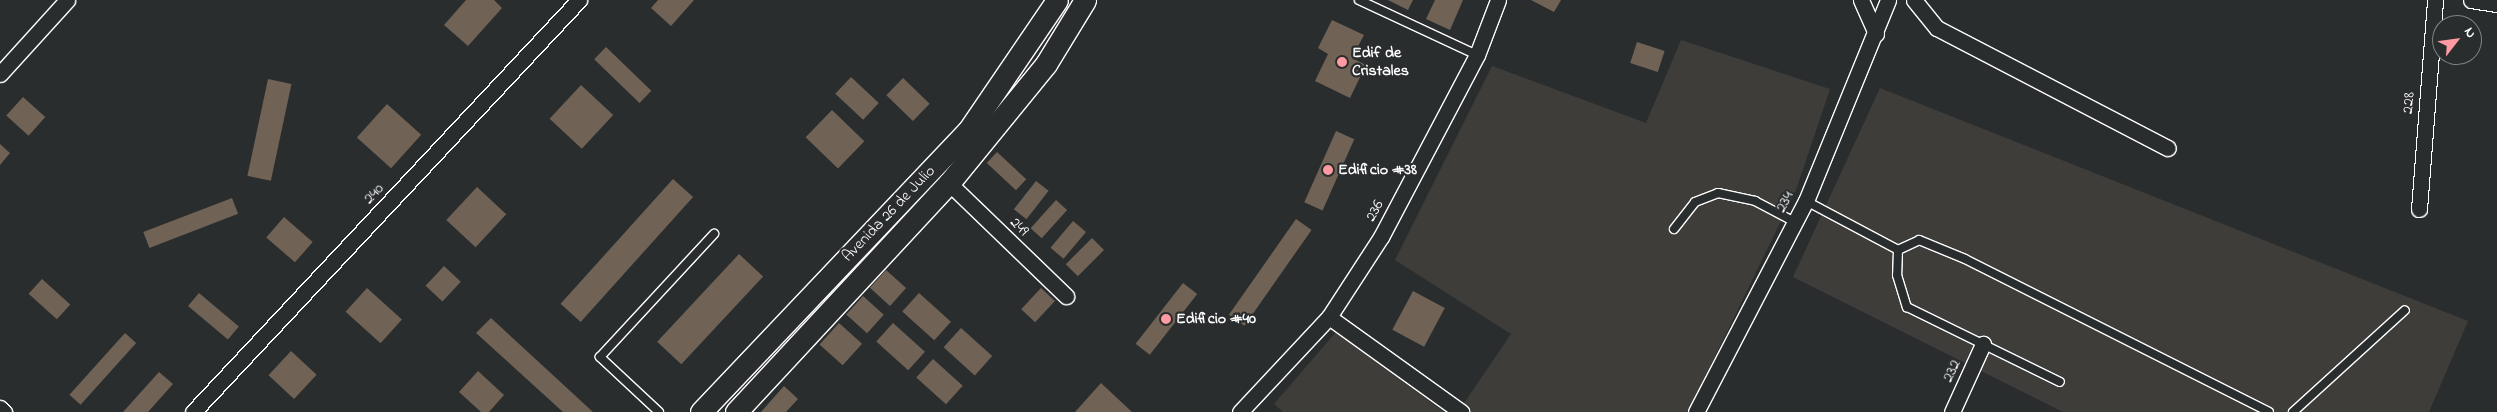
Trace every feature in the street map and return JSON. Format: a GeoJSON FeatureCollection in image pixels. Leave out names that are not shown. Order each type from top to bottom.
{"type":"FeatureCollection","features":[{"type":"Feature","properties":{"kind":"street"},"geometry":{"type":"LineString","coordinates":[[0,74],[68,0]]}},
{"type":"Feature","properties":{"kind":"street","name":"240"},"geometry":{"type":"LineString","coordinates":[[194,412],[579,0]]}},
{"type":"Feature","properties":{"kind":"street","name":"Avenida 26 de Julio"},"geometry":{"type":"LineString","coordinates":[[701,412],[968,130],[1057,0]]}},
{"type":"Feature","properties":{"kind":"street","name":"Avenida 26 de Julio"},"geometry":{"type":"LineString","coordinates":[[736,412],[949,183],[1046,64],[1085,0]]}},
{"type":"Feature","properties":{"kind":"street","name":"236"},"geometry":{"type":"LineString","coordinates":[[1240,412],[1329,317],[1381,237],[1477,55],[1498,0]]}},
{"type":"Feature","properties":{"kind":"street"},"geometry":{"type":"LineString","coordinates":[[1861,0],[1876,34]]}},
{"type":"Feature","properties":{"kind":"street","name":"234"},"geometry":{"type":"LineString","coordinates":[[1696,412],[1806,201],[1876,34],[1888,0]]}},
{"type":"Feature","properties":{"kind":"street"},"geometry":{"type":"LineString","coordinates":[[1914,0],[1938,28],[2168,148]]}},
{"type":"Feature","properties":{"kind":"street","name":"228"},"geometry":{"type":"LineString","coordinates":[[2419,209],[2435,0]]}},
{"type":"Feature","properties":{"kind":"street"},"geometry":{"type":"LineString","coordinates":[[2471,0],[2497,4]]}},
{"type":"Feature","properties":{"kind":"street","name":"249"},"geometry":{"type":"LineString","coordinates":[[949,183],[1066,296]]}},
{"type":"Feature","properties":{"kind":"street"},"geometry":{"type":"LineString","coordinates":[[1329,317],[1461,412]]}},
{"type":"Feature","properties":{"kind":"street","name":"232"},"geometry":{"type":"LineString","coordinates":[[1952,412],[1984,344]]}},
{"type":"Feature","properties":{"kind":"street"},"geometry":{"type":"LineString","coordinates":[[0,408],[4,412]]}},
{"type":"Feature","properties":{"kind":"lane"},"geometry":{"type":"LineString","coordinates":[[1359,0],[1477,55]]}},
{"type":"Feature","properties":{"kind":"lane"},"geometry":{"type":"LineString","coordinates":[[1674,229],[1695,202],[1718,193],[1756,201],[1795,222]]}},
{"type":"Feature","properties":{"kind":"lane"},"geometry":{"type":"LineString","coordinates":[[1806,201],[1898,250]]}},
{"type":"Feature","properties":{"kind":"lane"},"geometry":{"type":"LineString","coordinates":[[659,412],[600,357],[714,234]]}},
{"type":"Feature","properties":{"kind":"lane"},"geometry":{"type":"LineString","coordinates":[[1898,250],[1919,240],[1965,259],[2269,412]]}},
{"type":"Feature","properties":{"kind":"lane"},"geometry":{"type":"LineString","coordinates":[[1898,250],[1897,275],[1907,307],[2060,382]]}},
{"type":"Feature","properties":{"kind":"lane"},"geometry":{"type":"LineString","coordinates":[[2293,412],[2404,310]]}},
{"type":"Feature","properties":{"kind":"shaded area"},"geometry":{"type":"Polygon","coordinates":[[[1681,40],[1830,89],[1796,190],[1688,412],[1458,412],[1511,334],[1395,260],[1492,66],[1646,123],[1681,40]]]}},
{"type":"Feature","properties":{"kind":"shaded area"},"geometry":{"type":"Polygon","coordinates":[[[1880,88],[2468,321],[2429,412],[2063,412],[1793,277],[1880,88]]]}},
{"type":"Feature","properties":{"kind":"shaded area"},"geometry":{"type":"Polygon","coordinates":[[[1336,332],[1444,412],[1283,412],[1274,404],[1336,332]]]}},
{"type":"Feature","properties":{"kind":"building"},"geometry":{"type":"Polygon","coordinates":[[[466,0],[494,0],[502,8],[468,46],[444,25],[466,0]]]}},
{"type":"Feature","properties":{"kind":"building"},"geometry":{"type":"Polygon","coordinates":[[[658,0],[694,0],[671,26],[651,8],[658,0]]]}},
{"type":"Feature","properties":{"kind":"building"},"geometry":{"type":"Polygon","coordinates":[[[1388,0],[1413,0],[1408,10],[1388,0]]]}},
{"type":"Feature","properties":{"kind":"building"},"geometry":{"type":"Polygon","coordinates":[[[1435,0],[1463,0],[1450,30],[1426,19],[1435,0]]]}},
{"type":"Feature","properties":{"kind":"building"},"geometry":{"type":"Polygon","coordinates":[[[1531,0],[1561,0],[1554,12],[1531,0]]]}},
{"type":"Feature","properties":{"kind":"building","name":"Edif de Cristales"},"geometry":{"type":"Polygon","coordinates":[[[1332,20],[1364,35],[1352,58],[1366,65],[1350,98],[1315,81],[1328,54],[1318,48],[1332,20]]]}},
{"type":"Feature","properties":{"kind":"building"},"geometry":{"type":"Polygon","coordinates":[[[1637,42],[1665,51],[1658,72],[1630,63],[1637,42]]]}},
{"type":"Feature","properties":{"kind":"building"},"geometry":{"type":"Polygon","coordinates":[[[606,47],[651,91],[640,103],[594,59],[606,47]]]}},
{"type":"Feature","properties":{"kind":"building"},"geometry":{"type":"Polygon","coordinates":[[[851,77],[879,103],[863,120],[835,94],[851,77]]]}},
{"type":"Feature","properties":{"kind":"building"},"geometry":{"type":"Polygon","coordinates":[[[903,78],[930,104],[913,121],[886,95],[903,78]]]}},
{"type":"Feature","properties":{"kind":"building"},"geometry":{"type":"Polygon","coordinates":[[[268,79],[291,84],[271,181],[247,176],[268,79]]]}},
{"type":"Feature","properties":{"kind":"building"},"geometry":{"type":"Polygon","coordinates":[[[581,85],[613,115],[582,149],[550,119],[581,85]]]}},
{"type":"Feature","properties":{"kind":"building"},"geometry":{"type":"Polygon","coordinates":[[[23,97],[45,117],[29,136],[6,116],[23,97]]]}},
{"type":"Feature","properties":{"kind":"building"},"geometry":{"type":"Polygon","coordinates":[[[387,104],[421,135],[391,168],[357,137],[387,104]]]}},
{"type":"Feature","properties":{"kind":"building"},"geometry":{"type":"Polygon","coordinates":[[[832,110],[864,141],[838,169],[806,137],[832,110]]]}},
{"type":"Feature","properties":{"kind":"building","name":"Edificio #38"},"geometry":{"type":"Polygon","coordinates":[[[1336,131],[1354,139],[1323,210],[1304,202],[1336,131]]]}},
{"type":"Feature","properties":{"kind":"building"},"geometry":{"type":"Polygon","coordinates":[[[0,144],[10,153],[0,165],[0,144]]]}},
{"type":"Feature","properties":{"kind":"building"},"geometry":{"type":"Polygon","coordinates":[[[997,152],[1026,179],[1016,190],[987,163],[997,152]]]}},
{"type":"Feature","properties":{"kind":"building"},"geometry":{"type":"Polygon","coordinates":[[[673,179],[693,197],[581,322],[561,304],[673,179]]]}},
{"type":"Feature","properties":{"kind":"building"},"geometry":{"type":"Polygon","coordinates":[[[1036,181],[1049,191],[1026,219],[1014,209],[1036,181]]]}},
{"type":"Feature","properties":{"kind":"building"},"geometry":{"type":"Polygon","coordinates":[[[477,187],[506,214],[476,247],[446,220],[477,187]]]}},
{"type":"Feature","properties":{"kind":"building"},"geometry":{"type":"Polygon","coordinates":[[[232,198],[238,214],[149,248],[143,232],[232,198]]]}},
{"type":"Feature","properties":{"kind":"building"},"geometry":{"type":"Polygon","coordinates":[[[1056,200],[1067,210],[1042,238],[1031,228],[1056,200]]]}},
{"type":"Feature","properties":{"kind":"building"},"geometry":{"type":"Polygon","coordinates":[[[284,217],[313,242],[295,262],[266,237],[284,217]]]}},
{"type":"Feature","properties":{"kind":"building"},"geometry":{"type":"Polygon","coordinates":[[[1296,219],[1312,230],[1244,326],[1229,315],[1296,219]]]}},
{"type":"Feature","properties":{"kind":"building"},"geometry":{"type":"Polygon","coordinates":[[[1073,221],[1086,232],[1064,259],[1051,248],[1073,221]]]}},
{"type":"Feature","properties":{"kind":"building"},"geometry":{"type":"Polygon","coordinates":[[[1092,238],[1104,250],[1078,276],[1066,264],[1092,238]]]}},
{"type":"Feature","properties":{"kind":"building"},"geometry":{"type":"Polygon","coordinates":[[[739,254],[763,277],[681,364],[657,342],[739,254]]]}},
{"type":"Feature","properties":{"kind":"building"},"geometry":{"type":"Polygon","coordinates":[[[444,266],[461,282],[442,301],[426,286],[444,266]]]}},
{"type":"Feature","properties":{"kind":"building"},"geometry":{"type":"Polygon","coordinates":[[[886,270],[906,288],[890,306],[870,288],[886,270]]]}},
{"type":"Feature","properties":{"kind":"building"},"geometry":{"type":"Polygon","coordinates":[[[42,279],[70,304],[57,319],[29,294],[42,279]]]}},
{"type":"Feature","properties":{"kind":"building","name":"Edificio #40"},"geometry":{"type":"Polygon","coordinates":[[[1183,283],[1197,294],[1150,355],[1136,344],[1183,283]]]}},
{"type":"Feature","properties":{"kind":"building"},"geometry":{"type":"Polygon","coordinates":[[[367,288],[402,319],[381,343],[346,312],[367,288]]]}},
{"type":"Feature","properties":{"kind":"building"},"geometry":{"type":"Polygon","coordinates":[[[1041,288],[1055,301],[1035,322],[1021,309],[1041,288]]]}},
{"type":"Feature","properties":{"kind":"building"},"geometry":{"type":"Polygon","coordinates":[[[1413,291],[1445,308],[1424,347],[1392,330],[1413,291]]]}},
{"type":"Feature","properties":{"kind":"building"},"geometry":{"type":"Polygon","coordinates":[[[199,293],[239,326],[228,339],[188,306],[199,293]]]}},
{"type":"Feature","properties":{"kind":"building"},"geometry":{"type":"Polygon","coordinates":[[[919,293],[951,322],[934,340],[902,312],[919,293]]]}},
{"type":"Feature","properties":{"kind":"building"},"geometry":{"type":"Polygon","coordinates":[[[863,296],[884,315],[867,333],[846,315],[863,296]]]}},
{"type":"Feature","properties":{"kind":"building"},"geometry":{"type":"Polygon","coordinates":[[[491,318],[593,412],[563,412],[476,333],[491,318]]]}},
{"type":"Feature","properties":{"kind":"building"},"geometry":{"type":"Polygon","coordinates":[[[839,323],[862,344],[843,365],[820,345],[839,323]]]}},
{"type":"Feature","properties":{"kind":"building"},"geometry":{"type":"Polygon","coordinates":[[[893,323],[925,352],[908,370],[876,342],[893,323]]]}},
{"type":"Feature","properties":{"kind":"building"},"geometry":{"type":"Polygon","coordinates":[[[961,328],[992,356],[975,375],[944,347],[961,328]]]}},
{"type":"Feature","properties":{"kind":"building"},"geometry":{"type":"Polygon","coordinates":[[[125,333],[136,343],[81,405],[69,395],[125,333]]]}},
{"type":"Feature","properties":{"kind":"building"},"geometry":{"type":"Polygon","coordinates":[[[291,351],[317,375],[294,399],[268,375],[291,351]]]}},
{"type":"Feature","properties":{"kind":"building"},"geometry":{"type":"Polygon","coordinates":[[[933,359],[963,386],[946,404],[916,378],[933,359]]]}},
{"type":"Feature","properties":{"kind":"building"},"geometry":{"type":"Polygon","coordinates":[[[478,371],[504,395],[489,412],[481,412],[459,392],[478,371]]]}},
{"type":"Feature","properties":{"kind":"building"},"geometry":{"type":"Polygon","coordinates":[[[159,372],[173,384],[148,412],[123,412],[159,372]]]}},
{"type":"Feature","properties":{"kind":"building"},"geometry":{"type":"Polygon","coordinates":[[[1101,383],[1132,412],[1075,412],[1101,383]]]}},
{"type":"Feature","properties":{"kind":"building"},"geometry":{"type":"Polygon","coordinates":[[[784,386],[798,399],[786,412],[761,412],[784,386]]]}},
{"type":"Feature","properties":{"kind":"place","name":"Edif de Cristales"},"geometry":{"type":"Point","coordinates":[1342,62]}},
{"type":"Feature","properties":{"kind":"place","name":"Edificio #38"},"geometry":{"type":"Point","coordinates":[1328,170]}},
{"type":"Feature","properties":{"kind":"place","name":"Edificio #40"},"geometry":{"type":"Point","coordinates":[1166,319]}}]}
